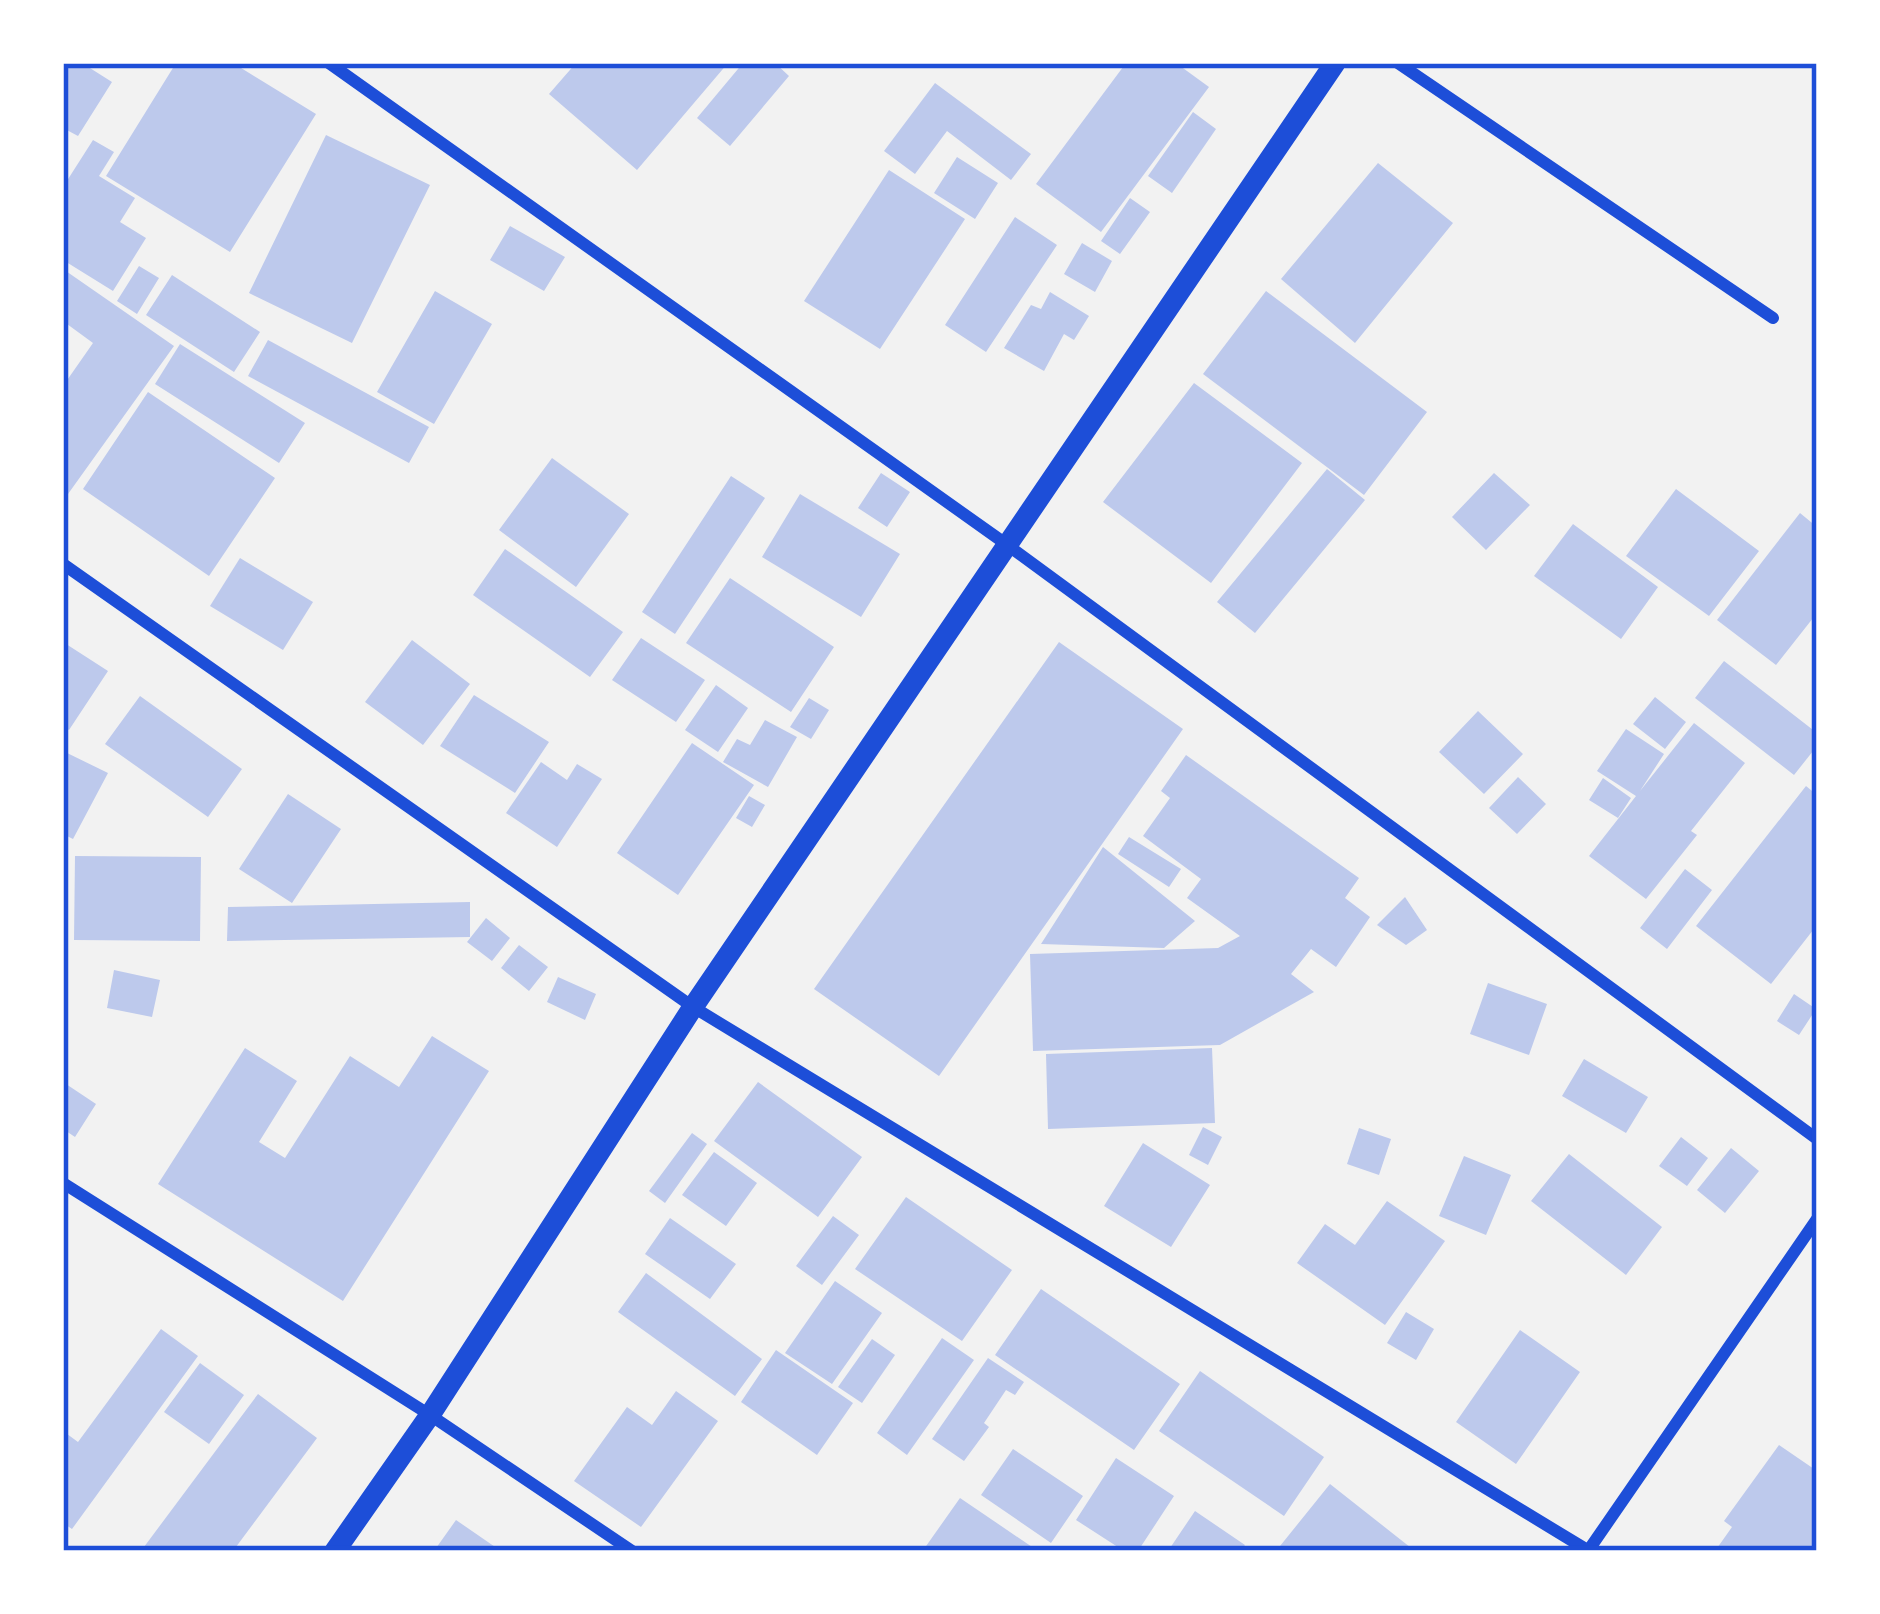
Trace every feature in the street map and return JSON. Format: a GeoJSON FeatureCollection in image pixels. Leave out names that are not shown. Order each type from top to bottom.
{"type":"FeatureCollection","features":[{"type":"Feature","properties":{"kind":"street"},"geometry":{"type":"LineString","coordinates":[[328,63],[1006,544],[1817,1139]]}},
{"type":"Feature","properties":{"kind":"street"},"geometry":{"type":"LineString","coordinates":[[335,1551],[430,1415],[693,1007],[1335,63]]}},
{"type":"Feature","properties":{"kind":"street"},"geometry":{"type":"LineString","coordinates":[[1397,63],[1773,318]]}},
{"type":"Feature","properties":{"kind":"street"},"geometry":{"type":"LineString","coordinates":[[63,564],[693,1007],[1588,1551],[1817,1219]]}},
{"type":"Feature","properties":{"kind":"street"},"geometry":{"type":"LineString","coordinates":[[63,1183],[430,1415],[632,1551]]}},
{"type":"Feature","properties":{"kind":"building"},"geometry":{"type":"Polygon","coordinates":[[[63,63],[82,63],[112,82],[78,136],[63,128],[63,63]]]}},
{"type":"Feature","properties":{"kind":"building"},"geometry":{"type":"Polygon","coordinates":[[[176,63],[233,63],[316,114],[230,252],[106,176],[176,63]]]}},
{"type":"Feature","properties":{"kind":"building"},"geometry":{"type":"Polygon","coordinates":[[[576,63],[728,63],[637,170],[549,94],[576,63]]]}},
{"type":"Feature","properties":{"kind":"building"},"geometry":{"type":"Polygon","coordinates":[[[743,63],[775,63],[789,76],[730,146],[697,118],[743,63]]]}},
{"type":"Feature","properties":{"kind":"building"},"geometry":{"type":"Polygon","coordinates":[[[1126,63],[1176,63],[1209,87],[1101,232],[1036,184],[1126,63]]]}},
{"type":"Feature","properties":{"kind":"building"},"geometry":{"type":"Polygon","coordinates":[[[935,83],[1031,154],[1011,180],[947,131],[915,174],[884,151],[935,83]]]}},
{"type":"Feature","properties":{"kind":"building"},"geometry":{"type":"Polygon","coordinates":[[[1193,112],[1216,129],[1172,193],[1148,176],[1193,112]]]}},
{"type":"Feature","properties":{"kind":"building"},"geometry":{"type":"Polygon","coordinates":[[[326,135],[430,185],[352,343],[249,293],[326,135]]]}},
{"type":"Feature","properties":{"kind":"building"},"geometry":{"type":"Polygon","coordinates":[[[93,140],[114,152],[99,176],[135,198],[120,222],[146,238],[113,291],[63,260],[63,187],[93,140]]]}},
{"type":"Feature","properties":{"kind":"building"},"geometry":{"type":"Polygon","coordinates":[[[957,157],[998,183],[975,219],[934,193],[957,157]]]}},
{"type":"Feature","properties":{"kind":"building"},"geometry":{"type":"Polygon","coordinates":[[[1378,163],[1453,223],[1355,343],[1281,279],[1378,163]]]}},
{"type":"Feature","properties":{"kind":"building"},"geometry":{"type":"Polygon","coordinates":[[[889,170],[965,219],[880,349],[804,301],[889,170]]]}},
{"type":"Feature","properties":{"kind":"building"},"geometry":{"type":"Polygon","coordinates":[[[1130,198],[1150,212],[1120,254],[1101,241],[1130,198]]]}},
{"type":"Feature","properties":{"kind":"building"},"geometry":{"type":"Polygon","coordinates":[[[1015,217],[1057,245],[986,352],[945,325],[1015,217]]]}},
{"type":"Feature","properties":{"kind":"building"},"geometry":{"type":"Polygon","coordinates":[[[510,226],[565,257],[544,291],[490,260],[510,226]]]}},
{"type":"Feature","properties":{"kind":"building"},"geometry":{"type":"Polygon","coordinates":[[[1082,243],[1112,261],[1095,292],[1064,274],[1082,243]]]}},
{"type":"Feature","properties":{"kind":"building"},"geometry":{"type":"Polygon","coordinates":[[[139,266],[159,278],[137,314],[117,301],[139,266]]]}},
{"type":"Feature","properties":{"kind":"building"},"geometry":{"type":"Polygon","coordinates":[[[63,269],[174,346],[63,501],[63,386],[93,343],[67,324],[63,329],[63,269]]]}},
{"type":"Feature","properties":{"kind":"building"},"geometry":{"type":"Polygon","coordinates":[[[172,275],[260,332],[234,372],[146,315],[172,275]]]}},
{"type":"Feature","properties":{"kind":"building"},"geometry":{"type":"Polygon","coordinates":[[[435,291],[492,324],[434,424],[377,392],[435,291]]]}},
{"type":"Feature","properties":{"kind":"building"},"geometry":{"type":"Polygon","coordinates":[[[1266,291],[1427,412],[1364,495],[1203,374],[1266,291]]]}},
{"type":"Feature","properties":{"kind":"building"},"geometry":{"type":"Polygon","coordinates":[[[1050,292],[1089,316],[1074,340],[1064,334],[1044,371],[1004,348],[1031,305],[1041,309],[1050,292]]]}},
{"type":"Feature","properties":{"kind":"building"},"geometry":{"type":"Polygon","coordinates":[[[268,340],[429,427],[409,463],[248,376],[268,340]]]}},
{"type":"Feature","properties":{"kind":"building"},"geometry":{"type":"Polygon","coordinates":[[[180,344],[305,423],[279,463],[155,384],[180,344]]]}},
{"type":"Feature","properties":{"kind":"building"},"geometry":{"type":"Polygon","coordinates":[[[1194,383],[1302,463],[1211,583],[1103,502],[1194,383]]]}},
{"type":"Feature","properties":{"kind":"building"},"geometry":{"type":"Polygon","coordinates":[[[148,392],[275,478],[209,576],[83,489],[148,392]]]}},
{"type":"Feature","properties":{"kind":"building"},"geometry":{"type":"Polygon","coordinates":[[[552,458],[629,514],[576,587],[499,530],[552,458]]]}},
{"type":"Feature","properties":{"kind":"building"},"geometry":{"type":"Polygon","coordinates":[[[1327,469],[1365,500],[1255,633],[1217,602],[1327,469]]]}},
{"type":"Feature","properties":{"kind":"building"},"geometry":{"type":"Polygon","coordinates":[[[881,473],[910,492],[887,527],[858,508],[881,473]]]}},
{"type":"Feature","properties":{"kind":"building"},"geometry":{"type":"Polygon","coordinates":[[[1494,473],[1530,505],[1486,550],[1452,517],[1494,473]]]}},
{"type":"Feature","properties":{"kind":"building"},"geometry":{"type":"Polygon","coordinates":[[[731,476],[765,498],[675,634],[642,612],[731,476]]]}},
{"type":"Feature","properties":{"kind":"building"},"geometry":{"type":"Polygon","coordinates":[[[1676,489],[1759,551],[1709,616],[1626,556],[1676,489]]]}},
{"type":"Feature","properties":{"kind":"building"},"geometry":{"type":"Polygon","coordinates":[[[800,494],[900,554],[861,617],[762,557],[800,494]]]}},
{"type":"Feature","properties":{"kind":"building"},"geometry":{"type":"Polygon","coordinates":[[[1800,513],[1817,527],[1817,613],[1776,665],[1717,620],[1800,513]]]}},
{"type":"Feature","properties":{"kind":"building"},"geometry":{"type":"Polygon","coordinates":[[[1573,524],[1658,587],[1621,639],[1534,576],[1573,524]]]}},
{"type":"Feature","properties":{"kind":"building"},"geometry":{"type":"Polygon","coordinates":[[[505,549],[623,632],[590,677],[473,595],[505,549]]]}},
{"type":"Feature","properties":{"kind":"building"},"geometry":{"type":"Polygon","coordinates":[[[240,558],[313,602],[283,650],[210,606],[240,558]]]}},
{"type":"Feature","properties":{"kind":"building"},"geometry":{"type":"Polygon","coordinates":[[[730,578],[834,647],[791,712],[686,643],[730,578]]]}},
{"type":"Feature","properties":{"kind":"building"},"geometry":{"type":"Polygon","coordinates":[[[641,638],[705,680],[676,722],[612,680],[641,638]]]}},
{"type":"Feature","properties":{"kind":"building"},"geometry":{"type":"Polygon","coordinates":[[[412,640],[470,684],[423,745],[365,702],[412,640]]]}},
{"type":"Feature","properties":{"kind":"building"},"geometry":{"type":"Polygon","coordinates":[[[63,642],[108,671],[69,730],[63,726],[63,642]]]}},
{"type":"Feature","properties":{"kind":"building"},"geometry":{"type":"Polygon","coordinates":[[[1059,642],[1183,729],[939,1076],[814,989],[1059,642]]]}},
{"type":"Feature","properties":{"kind":"building"},"geometry":{"type":"Polygon","coordinates":[[[1724,661],[1817,733],[1817,746],[1794,775],[1695,698],[1724,661]]]}},
{"type":"Feature","properties":{"kind":"building"},"geometry":{"type":"Polygon","coordinates":[[[716,685],[748,708],[718,752],[685,730],[716,685]]]}},
{"type":"Feature","properties":{"kind":"building"},"geometry":{"type":"Polygon","coordinates":[[[474,695],[549,742],[515,793],[440,746],[474,695]]]}},
{"type":"Feature","properties":{"kind":"building"},"geometry":{"type":"Polygon","coordinates":[[[140,696],[242,769],[208,817],[105,744],[140,696]]]}},
{"type":"Feature","properties":{"kind":"building"},"geometry":{"type":"Polygon","coordinates":[[[1655,697],[1686,722],[1665,749],[1633,724],[1655,697]]]}},
{"type":"Feature","properties":{"kind":"building"},"geometry":{"type":"Polygon","coordinates":[[[809,698],[829,710],[811,739],[790,727],[809,698]]]}},
{"type":"Feature","properties":{"kind":"building"},"geometry":{"type":"Polygon","coordinates":[[[1478,711],[1523,754],[1484,794],[1439,752],[1478,711]]]}},
{"type":"Feature","properties":{"kind":"building"},"geometry":{"type":"Polygon","coordinates":[[[765,720],[797,737],[768,787],[723,762],[737,739],[750,745],[765,720]]]}},
{"type":"Feature","properties":{"kind":"building"},"geometry":{"type":"Polygon","coordinates":[[[1694,723],[1745,763],[1691,831],[1697,835],[1646,899],[1589,856],[1636,796],[1597,771],[1626,729],[1664,754],[1640,791],[1694,723]]]}},
{"type":"Feature","properties":{"kind":"building"},"geometry":{"type":"Polygon","coordinates":[[[692,743],[754,785],[678,895],[617,853],[692,743]]]}},
{"type":"Feature","properties":{"kind":"building"},"geometry":{"type":"Polygon","coordinates":[[[63,751],[108,773],[73,839],[63,834],[63,751]]]}},
{"type":"Feature","properties":{"kind":"building"},"geometry":{"type":"Polygon","coordinates":[[[1186,755],[1359,878],[1345,898],[1370,917],[1336,967],[1311,949],[1291,974],[1314,992],[1220,1045],[1033,1051],[1030,954],[1218,948],[1240,936],[1187,898],[1201,879],[1143,836],[1170,798],[1161,791],[1186,755]]]}},
{"type":"Feature","properties":{"kind":"building"},"geometry":{"type":"Polygon","coordinates":[[[541,762],[567,780],[577,764],[602,779],[557,847],[506,813],[541,762]]]}},
{"type":"Feature","properties":{"kind":"building"},"geometry":{"type":"Polygon","coordinates":[[[1518,777],[1546,804],[1517,834],[1489,808],[1518,777]]]}},
{"type":"Feature","properties":{"kind":"building"},"geometry":{"type":"Polygon","coordinates":[[[1603,778],[1631,798],[1618,818],[1589,800],[1603,778]]]}},
{"type":"Feature","properties":{"kind":"building"},"geometry":{"type":"Polygon","coordinates":[[[1806,786],[1817,795],[1817,925],[1771,984],[1696,926],[1806,786]]]}},
{"type":"Feature","properties":{"kind":"building"},"geometry":{"type":"Polygon","coordinates":[[[288,794],[341,829],[292,903],[239,869],[288,794]]]}},
{"type":"Feature","properties":{"kind":"building"},"geometry":{"type":"Polygon","coordinates":[[[749,796],[765,805],[752,827],[736,818],[749,796]]]}},
{"type":"Feature","properties":{"kind":"building"},"geometry":{"type":"Polygon","coordinates":[[[1129,837],[1181,869],[1169,887],[1118,854],[1129,837]]]}},
{"type":"Feature","properties":{"kind":"building"},"geometry":{"type":"Polygon","coordinates":[[[1103,847],[1195,921],[1164,948],[1041,944],[1103,847]]]}},
{"type":"Feature","properties":{"kind":"building"},"geometry":{"type":"Polygon","coordinates":[[[75,856],[201,857],[200,941],[74,940],[75,856]]]}},
{"type":"Feature","properties":{"kind":"building"},"geometry":{"type":"Polygon","coordinates":[[[1685,869],[1712,890],[1667,949],[1640,928],[1685,869]]]}},
{"type":"Feature","properties":{"kind":"building"},"geometry":{"type":"Polygon","coordinates":[[[1405,897],[1427,930],[1406,945],[1377,925],[1405,897]]]}},
{"type":"Feature","properties":{"kind":"building"},"geometry":{"type":"Polygon","coordinates":[[[470,902],[470,937],[227,941],[228,907],[470,902]]]}},
{"type":"Feature","properties":{"kind":"building"},"geometry":{"type":"Polygon","coordinates":[[[486,918],[510,938],[492,961],[467,942],[486,918]]]}},
{"type":"Feature","properties":{"kind":"building"},"geometry":{"type":"Polygon","coordinates":[[[519,945],[548,967],[529,991],[501,968],[519,945]]]}},
{"type":"Feature","properties":{"kind":"building"},"geometry":{"type":"Polygon","coordinates":[[[114,970],[160,980],[152,1017],[107,1008],[114,970]]]}},
{"type":"Feature","properties":{"kind":"building"},"geometry":{"type":"Polygon","coordinates":[[[558,977],[596,994],[585,1020],[547,1002],[558,977]]]}},
{"type":"Feature","properties":{"kind":"building"},"geometry":{"type":"Polygon","coordinates":[[[1488,983],[1547,1004],[1529,1055],[1470,1034],[1488,983]]]}},
{"type":"Feature","properties":{"kind":"building"},"geometry":{"type":"Polygon","coordinates":[[[1794,994],[1816,1009],[1799,1035],[1777,1021],[1794,994]]]}},
{"type":"Feature","properties":{"kind":"building"},"geometry":{"type":"Polygon","coordinates":[[[432,1036],[489,1071],[343,1301],[158,1184],[245,1048],[297,1081],[259,1142],[285,1158],[350,1056],[399,1087],[432,1036]]]}},
{"type":"Feature","properties":{"kind":"building"},"geometry":{"type":"Polygon","coordinates":[[[1212,1048],[1215,1123],[1048,1129],[1046,1054],[1212,1048]]]}},
{"type":"Feature","properties":{"kind":"building"},"geometry":{"type":"Polygon","coordinates":[[[1584,1059],[1648,1097],[1626,1133],[1562,1096],[1584,1059]]]}},
{"type":"Feature","properties":{"kind":"building"},"geometry":{"type":"Polygon","coordinates":[[[63,1082],[96,1104],[75,1137],[63,1129],[63,1082]]]}},
{"type":"Feature","properties":{"kind":"building"},"geometry":{"type":"Polygon","coordinates":[[[758,1082],[862,1157],[818,1217],[714,1141],[758,1082]]]}},
{"type":"Feature","properties":{"kind":"building"},"geometry":{"type":"Polygon","coordinates":[[[1203,1127],[1222,1137],[1208,1165],[1189,1155],[1203,1127]]]}},
{"type":"Feature","properties":{"kind":"building"},"geometry":{"type":"Polygon","coordinates":[[[1359,1128],[1391,1139],[1379,1175],[1347,1164],[1359,1128]]]}},
{"type":"Feature","properties":{"kind":"building"},"geometry":{"type":"Polygon","coordinates":[[[692,1133],[707,1144],[665,1203],[649,1191],[692,1133]]]}},
{"type":"Feature","properties":{"kind":"building"},"geometry":{"type":"Polygon","coordinates":[[[1681,1137],[1708,1158],[1687,1186],[1659,1166],[1681,1137]]]}},
{"type":"Feature","properties":{"kind":"building"},"geometry":{"type":"Polygon","coordinates":[[[1143,1143],[1210,1185],[1171,1247],[1104,1206],[1143,1143]]]}},
{"type":"Feature","properties":{"kind":"building"},"geometry":{"type":"Polygon","coordinates":[[[1731,1148],[1759,1171],[1725,1213],[1697,1190],[1731,1148]]]}},
{"type":"Feature","properties":{"kind":"building"},"geometry":{"type":"Polygon","coordinates":[[[714,1152],[757,1183],[726,1226],[682,1195],[714,1152]]]}},
{"type":"Feature","properties":{"kind":"building"},"geometry":{"type":"Polygon","coordinates":[[[1569,1154],[1662,1227],[1626,1275],[1531,1201],[1569,1154]]]}},
{"type":"Feature","properties":{"kind":"building"},"geometry":{"type":"Polygon","coordinates":[[[1464,1156],[1511,1175],[1486,1235],[1439,1216],[1464,1156]]]}},
{"type":"Feature","properties":{"kind":"building"},"geometry":{"type":"Polygon","coordinates":[[[906,1197],[1012,1270],[962,1341],[855,1269],[906,1197]]]}},
{"type":"Feature","properties":{"kind":"building"},"geometry":{"type":"Polygon","coordinates":[[[1387,1201],[1445,1241],[1385,1325],[1297,1263],[1325,1224],[1355,1245],[1387,1201]]]}},
{"type":"Feature","properties":{"kind":"building"},"geometry":{"type":"Polygon","coordinates":[[[833,1216],[859,1235],[822,1285],[796,1266],[833,1216]]]}},
{"type":"Feature","properties":{"kind":"building"},"geometry":{"type":"Polygon","coordinates":[[[670,1218],[736,1264],[710,1299],[645,1254],[670,1218]]]}},
{"type":"Feature","properties":{"kind":"building"},"geometry":{"type":"Polygon","coordinates":[[[646,1273],[762,1359],[735,1396],[618,1312],[646,1273]]]}},
{"type":"Feature","properties":{"kind":"building"},"geometry":{"type":"Polygon","coordinates":[[[835,1281],[882,1313],[832,1384],[785,1353],[835,1281]]]}},
{"type":"Feature","properties":{"kind":"building"},"geometry":{"type":"Polygon","coordinates":[[[1041,1289],[1180,1384],[1134,1450],[995,1355],[1041,1289]]]}},
{"type":"Feature","properties":{"kind":"building"},"geometry":{"type":"Polygon","coordinates":[[[1406,1312],[1434,1329],[1416,1360],[1387,1343],[1406,1312]]]}},
{"type":"Feature","properties":{"kind":"building"},"geometry":{"type":"Polygon","coordinates":[[[161,1329],[198,1356],[72,1529],[63,1523],[63,1431],[78,1442],[161,1329]]]}},
{"type":"Feature","properties":{"kind":"building"},"geometry":{"type":"Polygon","coordinates":[[[1520,1330],[1580,1372],[1516,1464],[1456,1422],[1520,1330]]]}},
{"type":"Feature","properties":{"kind":"building"},"geometry":{"type":"Polygon","coordinates":[[[942,1338],[974,1360],[907,1455],[877,1433],[942,1338]]]}},
{"type":"Feature","properties":{"kind":"building"},"geometry":{"type":"Polygon","coordinates":[[[872,1339],[895,1355],[862,1403],[838,1387],[872,1339]]]}},
{"type":"Feature","properties":{"kind":"building"},"geometry":{"type":"Polygon","coordinates":[[[776,1350],[853,1403],[817,1455],[741,1402],[776,1350]]]}},
{"type":"Feature","properties":{"kind":"building"},"geometry":{"type":"Polygon","coordinates":[[[988,1358],[1024,1382],[1015,1395],[1006,1390],[984,1423],[989,1427],[964,1461],[932,1439],[988,1358]]]}},
{"type":"Feature","properties":{"kind":"building"},"geometry":{"type":"Polygon","coordinates":[[[200,1363],[244,1395],[209,1444],[164,1412],[200,1363]]]}},
{"type":"Feature","properties":{"kind":"building"},"geometry":{"type":"Polygon","coordinates":[[[1200,1371],[1324,1457],[1284,1516],[1159,1431],[1200,1371]]]}},
{"type":"Feature","properties":{"kind":"building"},"geometry":{"type":"Polygon","coordinates":[[[676,1391],[718,1421],[641,1527],[574,1481],[627,1407],[652,1425],[676,1391]]]}},
{"type":"Feature","properties":{"kind":"building"},"geometry":{"type":"Polygon","coordinates":[[[258,1394],[317,1438],[233,1551],[141,1551],[258,1394]]]}},
{"type":"Feature","properties":{"kind":"building"},"geometry":{"type":"Polygon","coordinates":[[[1779,1445],[1817,1471],[1817,1551],[1715,1551],[1732,1527],[1724,1521],[1779,1445]]]}},
{"type":"Feature","properties":{"kind":"building"},"geometry":{"type":"Polygon","coordinates":[[[1013,1449],[1083,1496],[1051,1543],[981,1495],[1013,1449]]]}},
{"type":"Feature","properties":{"kind":"building"},"geometry":{"type":"Polygon","coordinates":[[[1116,1458],[1174,1496],[1138,1551],[1124,1551],[1076,1520],[1116,1458]]]}},
{"type":"Feature","properties":{"kind":"building"},"geometry":{"type":"Polygon","coordinates":[[[1330,1484],[1415,1551],[1276,1551],[1330,1484]]]}},
{"type":"Feature","properties":{"kind":"building"},"geometry":{"type":"Polygon","coordinates":[[[960,1498],[1038,1551],[924,1549],[960,1498]]]}},
{"type":"Feature","properties":{"kind":"building"},"geometry":{"type":"Polygon","coordinates":[[[1195,1511],[1245,1545],[1241,1551],[1168,1551],[1195,1511]]]}},
{"type":"Feature","properties":{"kind":"building"},"geometry":{"type":"Polygon","coordinates":[[[456,1520],[501,1551],[434,1551],[456,1520]]]}}]}
